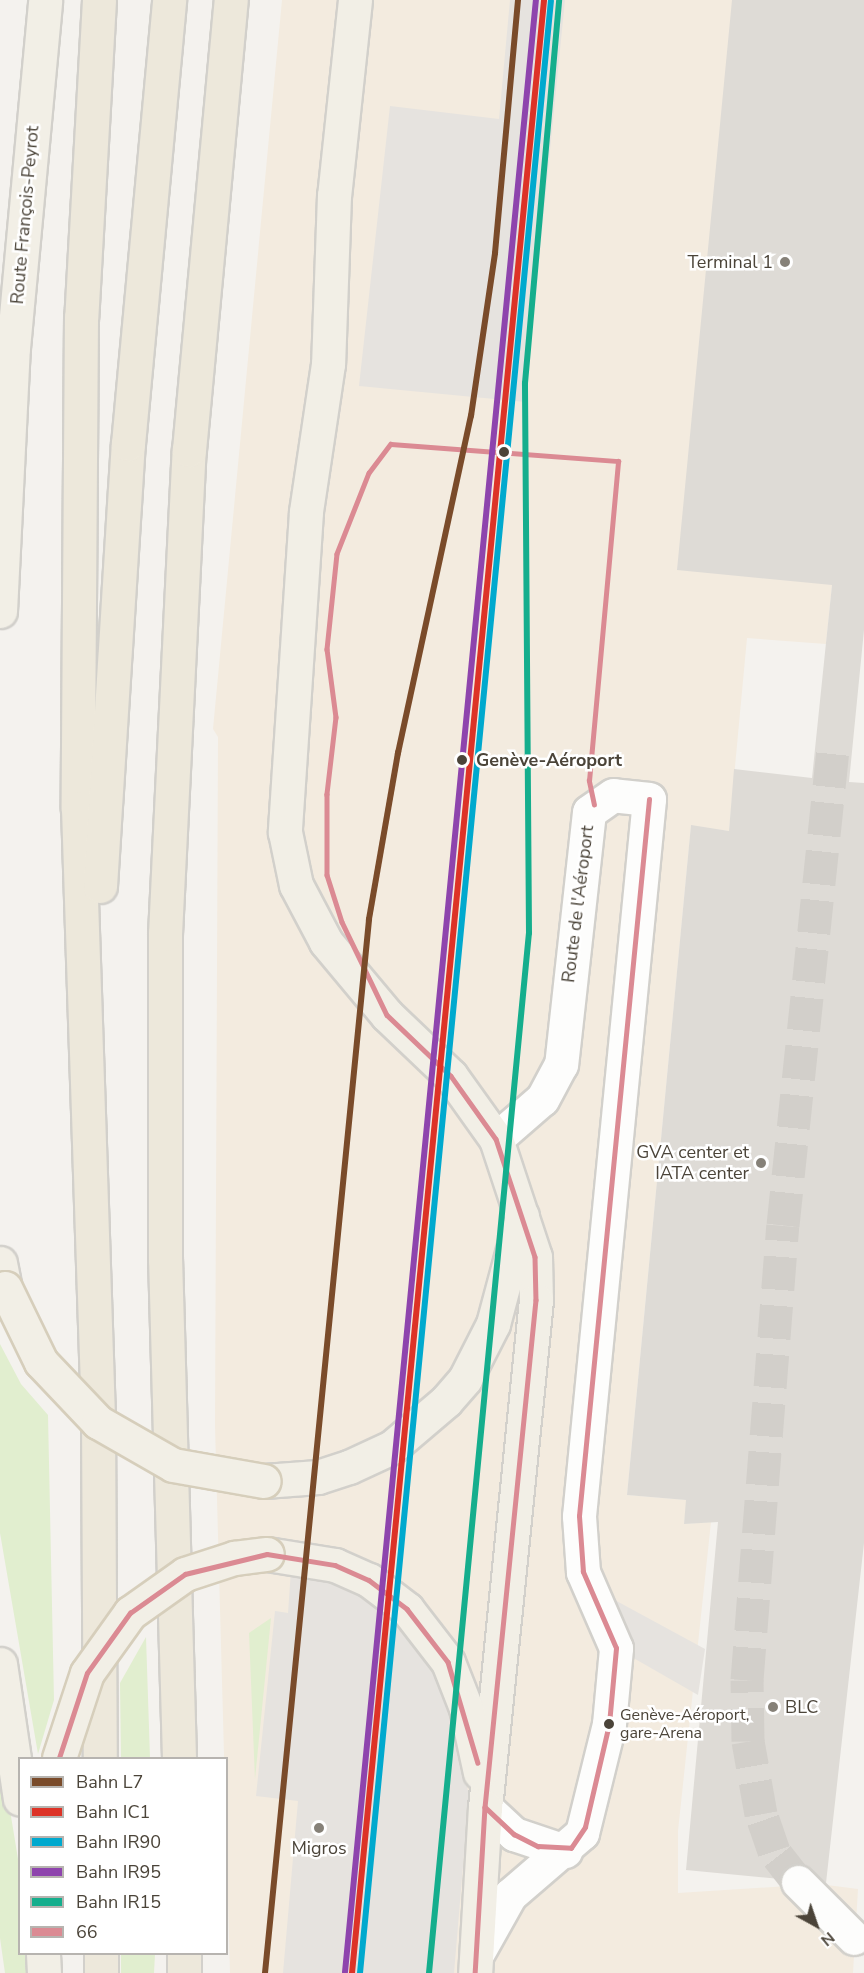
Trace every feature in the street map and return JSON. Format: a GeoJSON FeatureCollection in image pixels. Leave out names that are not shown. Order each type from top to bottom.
{"type":"FeatureCollection","features":[{"type":"Feature","properties":{"kind":"highway"},"geometry":{"type":"LineString","coordinates":[[99,0],[81,317],[78,493],[78,808],[89,1045],[100,1757]]}},
{"type":"Feature","properties":{"kind":"highway"},"geometry":{"type":"LineString","coordinates":[[89,1045],[128,444],[169,0]]}},
{"type":"Feature","properties":{"kind":"highway"},"geometry":{"type":"LineString","coordinates":[[179,1757],[165,1259],[165,923],[189,450],[231,0]]}},
{"type":"Feature","properties":{"kind":"highway"},"geometry":{"type":"LineString","coordinates":[[101,1955],[101,1973]]}},
{"type":"Feature","properties":{"kind":"highway"},"geometry":{"type":"LineString","coordinates":[[184,1955],[184,1973]]}},
{"type":"Feature","properties":{"kind":"main road","name":"Route François-Peyrot"},"geometry":{"type":"LineString","coordinates":[[0,611],[13,348],[45,0]]}},
{"type":"Feature","properties":{"kind":"main road"},"geometry":{"type":"LineString","coordinates":[[355,0],[334,195],[329,354],[306,512],[284,816],[290,865],[306,908],[387,1015],[451,1076],[496,1139],[524,1209],[535,1257],[536,1300],[485,1807],[476,1964]]}},
{"type":"Feature","properties":{"kind":"main road"},"geometry":{"type":"LineString","coordinates":[[3,1275],[41,1362],[98,1422],[173,1465],[264,1481],[318,1477],[350,1467],[392,1447],[446,1401],[465,1379],[494,1324],[524,1209]]}},
{"type":"Feature","properties":{"kind":"main road"},"geometry":{"type":"LineString","coordinates":[[59,1757],[87,1673],[130,1613],[185,1574],[234,1558],[267,1554],[311,1559],[358,1575],[424,1626],[458,1683],[485,1807]]}},
{"type":"Feature","properties":{"kind":"main road"},"geometry":{"type":"LineString","coordinates":[[0,1664],[18,1786]]}},
{"type":"Feature","properties":{"kind":"main road"},"geometry":{"type":"LineString","coordinates":[[43,1955],[44,1973]]}},
{"type":"Feature","properties":{"kind":"street","name":"Route de l'Aéroport"},"geometry":{"type":"LineString","coordinates":[[476,1964],[510,1895],[565,1851],[585,1827],[602,1754],[616,1648],[583,1572],[579,1516],[649,799],[613,795],[589,812],[561,1064],[542,1099],[496,1139]]}},
{"type":"Feature","properties":{"kind":"street"},"geometry":{"type":"LineString","coordinates":[[485,1807],[514,1834],[565,1851]]}},
{"type":"Feature","properties":{"kind":"street"},"geometry":{"type":"LineString","coordinates":[[798,1882],[854,1938]]}},
{"type":"Feature","properties":{"kind":"shaded area"},"geometry":{"type":"Polygon","coordinates":[[[282,0],[732,0],[832,585],[826,644],[747,638],[729,831],[691,826],[627,1495],[687,1500],[684,1524],[711,1522],[678,1831],[678,1893],[819,1884],[858,1889],[853,1973],[230,1973],[228,1757],[224,1757],[215,1426],[218,737],[213,729],[282,0]]]}},
{"type":"Feature","properties":{"kind":"shaded area"},"geometry":{"type":"Polygon","coordinates":[[[510,0],[565,0],[525,402],[359,386],[390,106],[499,119],[510,0]]]}},
{"type":"Feature","properties":{"kind":"shaded area"},"geometry":{"type":"Polygon","coordinates":[[[291,1570],[355,1590],[380,1606],[403,1626],[440,1679],[469,1795],[454,1973],[283,1973],[298,1801],[256,1796],[275,1611],[288,1613],[291,1570]]]}},
{"type":"Feature","properties":{"kind":"shaded area"},"geometry":{"type":"Polygon","coordinates":[[[587,1585],[705,1649],[698,1695],[616,1648],[587,1585]]]}},
{"type":"Feature","properties":{"kind":"green space"},"geometry":{"type":"Polygon","coordinates":[[[0,1344],[21,1384],[48,1415],[54,1700],[38,1754],[0,1533],[0,1344]]]}},
{"type":"Feature","properties":{"kind":"green space"},"geometry":{"type":"Polygon","coordinates":[[[271,1618],[255,1779],[255,1780],[249,1633],[271,1618]]]}},
{"type":"Feature","properties":{"kind":"green space"},"geometry":{"type":"Polygon","coordinates":[[[146,1637],[150,1757],[121,1757],[120,1683],[146,1637]]]}},
{"type":"Feature","properties":{"kind":"green space"},"geometry":{"type":"Polygon","coordinates":[[[0,1749],[18,1859],[18,1955],[25,1955],[27,1973],[5,1973],[0,1938],[0,1749]]]}},
{"type":"Feature","properties":{"kind":"green space"},"geometry":{"type":"Polygon","coordinates":[[[121,1955],[155,1955],[154,1973],[121,1973],[121,1955]]]}},
{"type":"Feature","properties":{"kind":"building"},"geometry":{"type":"Polygon","coordinates":[[[732,0],[864,0],[864,630],[849,782],[864,783],[864,1543],[826,1883],[802,1864],[785,1868],[780,1879],[686,1870],[718,1522],[684,1524],[686,1500],[627,1495],[691,825],[729,831],[734,769],[812,778],[832,585],[677,570],[732,0]]]}},
{"type":"Feature","properties":{"kind":"tunnel"},"geometry":{"type":"LineString","coordinates":[[798,1882],[774,1851],[761,1814],[748,1741],[747,1680],[783,1225],[833,748]]}},
{"type":"Feature","properties":{"kind":"rail line","name":"L7"},"geometry":{"type":"LineString","coordinates":[[265,1973],[369,919],[398,753],[471,416],[495,253],[518,0]]}},
{"type":"Feature","properties":{"kind":"rail line","name":"IR95"},"geometry":{"type":"LineString","coordinates":[[345,1972],[536,0]]}},
{"type":"Feature","properties":{"kind":"rail line","name":"IC1"},"geometry":{"type":"LineString","coordinates":[[352,1973],[544,0]]}},
{"type":"Feature","properties":{"kind":"rail line","name":"IR90"},"geometry":{"type":"LineString","coordinates":[[360,1973],[551,1]]}},
{"type":"Feature","properties":{"kind":"rail line","name":"IR15"},"geometry":{"type":"LineString","coordinates":[[429,1973],[529,933],[525,383],[559,1]]}},
{"type":"Feature","properties":{"kind":"transit line","name":"66"},"geometry":{"type":"LineString","coordinates":[[391,444],[369,473],[337,554],[327,649],[336,717],[327,794],[327,875],[342,922],[387,1015],[451,1076],[496,1139],[535,1257],[536,1300],[485,1807],[475,1973]]}},
{"type":"Feature","properties":{"kind":"transit line","name":"66"},"geometry":{"type":"LineString","coordinates":[[391,444],[618,461]]}},
{"type":"Feature","properties":{"kind":"transit line","name":"66"},"geometry":{"type":"LineString","coordinates":[[594,805],[589,781],[618,461]]}},
{"type":"Feature","properties":{"kind":"transit line","name":"66"},"geometry":{"type":"LineString","coordinates":[[485,1807],[514,1834],[538,1846],[571,1848],[585,1827],[609,1724],[616,1648],[583,1572],[579,1516],[649,799]]}},
{"type":"Feature","properties":{"kind":"transit line","name":"66"},"geometry":{"type":"LineString","coordinates":[[59,1757],[87,1673],[130,1613],[185,1574],[267,1554],[335,1565],[369,1580],[407,1609],[448,1662],[478,1763]]}},
{"type":"Feature","properties":{"kind":"place","name":"Terminal 1"},"geometry":{"type":"Point","coordinates":[785,262]}},
{"type":"Feature","properties":{"kind":"place","name":"Genève-Aéroport"},"geometry":{"type":"Point","coordinates":[462,760]}},
{"type":"Feature","properties":{"kind":"place","name":"GVA center et IATA center"},"geometry":{"type":"Point","coordinates":[761,1163]}},
{"type":"Feature","properties":{"kind":"place","name":"BLC"},"geometry":{"type":"Point","coordinates":[773,1707]}},
{"type":"Feature","properties":{"kind":"place","name":"Genève-Aéroport, gare-Arena"},"geometry":{"type":"Point","coordinates":[609,1724]}},
{"type":"Feature","properties":{"kind":"place","name":"Migros"},"geometry":{"type":"Point","coordinates":[319,1828]}}]}
